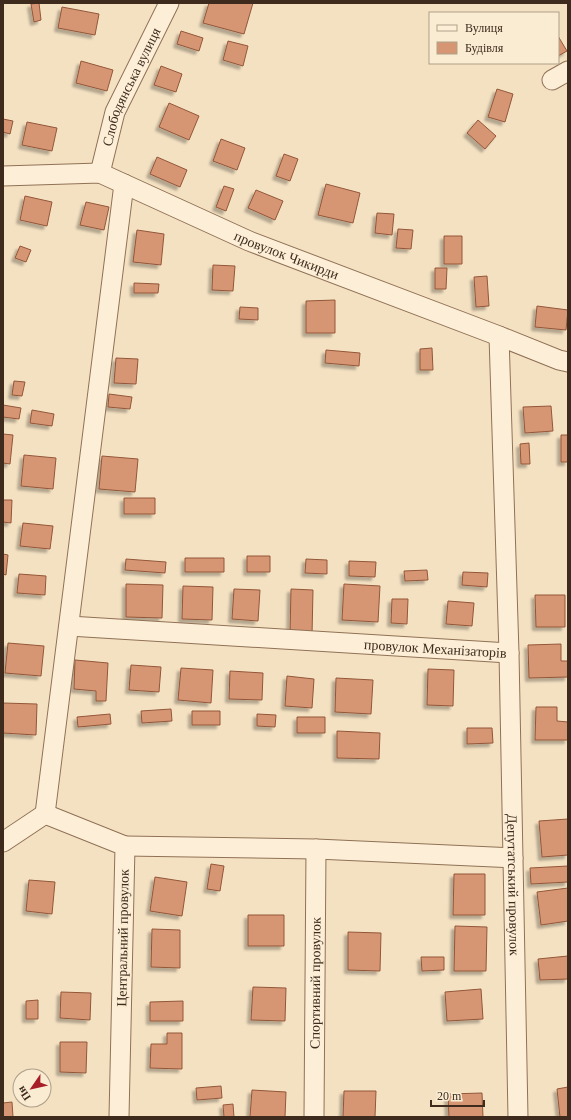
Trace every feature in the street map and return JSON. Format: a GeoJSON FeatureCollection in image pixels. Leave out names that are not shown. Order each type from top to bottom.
{"type":"FeatureCollection","features":[{"type":"Feature","properties":{"kind":"street","name":"Слободянська вулиця"},"geometry":{"type":"LineString","coordinates":[[100,173],[115,112],[169,3]]}},
{"type":"Feature","properties":{"kind":"street"},"geometry":{"type":"LineString","coordinates":[[552,80],[568,71]]}},
{"type":"Feature","properties":{"kind":"street","name":"провулок Чикирди"},"geometry":{"type":"LineString","coordinates":[[3,176],[100,173],[249,241],[568,362]]}},
{"type":"Feature","properties":{"kind":"street"},"geometry":{"type":"LineString","coordinates":[[3,842],[45,814],[124,184]]}},
{"type":"Feature","properties":{"kind":"street","name":"провулок Механізаторів"},"geometry":{"type":"LineString","coordinates":[[69,626],[509,653],[498,336]]}},
{"type":"Feature","properties":{"kind":"street","name":"Депутатський провулок"},"geometry":{"type":"LineString","coordinates":[[509,653],[518,1117]]}},
{"type":"Feature","properties":{"kind":"street"},"geometry":{"type":"LineString","coordinates":[[45,814],[125,846],[316,849],[513,858]]}},
{"type":"Feature","properties":{"kind":"street","name":"Центральний провулок"},"geometry":{"type":"LineString","coordinates":[[119,1117],[125,846]]}},
{"type":"Feature","properties":{"kind":"street","name":"Спортивний провулок"},"geometry":{"type":"LineString","coordinates":[[314,1117],[316,849]]}},
{"type":"Feature","properties":{"kind":"building"},"geometry":{"type":"Polygon","coordinates":[[[39,3],[41,20],[34,22],[31,4],[39,3]]]}},
{"type":"Feature","properties":{"kind":"building"},"geometry":{"type":"Polygon","coordinates":[[[209,3],[253,3],[244,34],[203,23],[209,3]]]}},
{"type":"Feature","properties":{"kind":"building"},"geometry":{"type":"Polygon","coordinates":[[[62,7],[99,14],[95,35],[58,28],[62,7]]]}},
{"type":"Feature","properties":{"kind":"building"},"geometry":{"type":"Polygon","coordinates":[[[181,31],[203,38],[199,51],[177,44],[181,31]]]}},
{"type":"Feature","properties":{"kind":"building"},"geometry":{"type":"Polygon","coordinates":[[[559,38],[567,51],[559,55],[559,38]]]}},
{"type":"Feature","properties":{"kind":"building"},"geometry":{"type":"Polygon","coordinates":[[[228,41],[248,46],[243,66],[223,60],[228,41]]]}},
{"type":"Feature","properties":{"kind":"building"},"geometry":{"type":"Polygon","coordinates":[[[81,61],[113,70],[107,91],[76,83],[81,61]]]}},
{"type":"Feature","properties":{"kind":"building"},"geometry":{"type":"Polygon","coordinates":[[[161,66],[182,74],[176,92],[154,85],[161,66]]]}},
{"type":"Feature","properties":{"kind":"building"},"geometry":{"type":"Polygon","coordinates":[[[497,89],[513,94],[505,122],[488,117],[497,89]]]}},
{"type":"Feature","properties":{"kind":"building"},"geometry":{"type":"Polygon","coordinates":[[[169,103],[199,116],[189,140],[159,127],[169,103]]]}},
{"type":"Feature","properties":{"kind":"building"},"geometry":{"type":"Polygon","coordinates":[[[3,119],[13,121],[10,134],[3,132],[3,119]]]}},
{"type":"Feature","properties":{"kind":"building"},"geometry":{"type":"Polygon","coordinates":[[[478,120],[496,136],[485,149],[467,133],[478,120]]]}},
{"type":"Feature","properties":{"kind":"building"},"geometry":{"type":"Polygon","coordinates":[[[27,122],[57,128],[52,151],[22,145],[27,122]]]}},
{"type":"Feature","properties":{"kind":"building"},"geometry":{"type":"Polygon","coordinates":[[[221,139],[245,148],[237,170],[213,161],[221,139]]]}},
{"type":"Feature","properties":{"kind":"building"},"geometry":{"type":"Polygon","coordinates":[[[284,154],[298,159],[290,181],[276,176],[284,154]]]}},
{"type":"Feature","properties":{"kind":"building"},"geometry":{"type":"Polygon","coordinates":[[[157,157],[187,170],[180,187],[150,174],[157,157]]]}},
{"type":"Feature","properties":{"kind":"building"},"geometry":{"type":"Polygon","coordinates":[[[326,184],[360,193],[353,223],[318,215],[326,184]]]}},
{"type":"Feature","properties":{"kind":"building"},"geometry":{"type":"Polygon","coordinates":[[[224,186],[234,189],[226,211],[216,207],[224,186]]]}},
{"type":"Feature","properties":{"kind":"building"},"geometry":{"type":"Polygon","coordinates":[[[256,190],[283,201],[275,220],[248,208],[256,190]]]}},
{"type":"Feature","properties":{"kind":"building"},"geometry":{"type":"Polygon","coordinates":[[[25,196],[52,202],[47,226],[20,220],[25,196]]]}},
{"type":"Feature","properties":{"kind":"building"},"geometry":{"type":"Polygon","coordinates":[[[86,202],[109,207],[104,230],[80,225],[86,202]]]}},
{"type":"Feature","properties":{"kind":"building"},"geometry":{"type":"Polygon","coordinates":[[[377,213],[394,214],[392,235],[375,233],[377,213]]]}},
{"type":"Feature","properties":{"kind":"building"},"geometry":{"type":"Polygon","coordinates":[[[398,229],[413,230],[411,249],[396,248],[398,229]]]}},
{"type":"Feature","properties":{"kind":"building"},"geometry":{"type":"Polygon","coordinates":[[[137,230],[164,234],[161,265],[133,262],[137,230]]]}},
{"type":"Feature","properties":{"kind":"building"},"geometry":{"type":"Polygon","coordinates":[[[444,236],[462,236],[462,264],[444,264],[444,236]]]}},
{"type":"Feature","properties":{"kind":"building"},"geometry":{"type":"Polygon","coordinates":[[[20,246],[31,250],[26,262],[15,258],[20,246]]]}},
{"type":"Feature","properties":{"kind":"building"},"geometry":{"type":"Polygon","coordinates":[[[213,265],[235,266],[233,291],[212,290],[213,265]]]}},
{"type":"Feature","properties":{"kind":"building"},"geometry":{"type":"Polygon","coordinates":[[[435,268],[447,268],[446,289],[435,289],[435,268]]]}},
{"type":"Feature","properties":{"kind":"building"},"geometry":{"type":"Polygon","coordinates":[[[487,276],[489,306],[476,307],[474,277],[487,276]]]}},
{"type":"Feature","properties":{"kind":"building"},"geometry":{"type":"Polygon","coordinates":[[[134,283],[159,284],[158,293],[134,293],[134,283]]]}},
{"type":"Feature","properties":{"kind":"building"},"geometry":{"type":"Polygon","coordinates":[[[335,300],[335,333],[306,333],[306,301],[335,300]]]}},
{"type":"Feature","properties":{"kind":"building"},"geometry":{"type":"Polygon","coordinates":[[[537,306],[568,310],[566,330],[535,327],[537,306]]]}},
{"type":"Feature","properties":{"kind":"building"},"geometry":{"type":"Polygon","coordinates":[[[240,307],[258,308],[258,320],[239,319],[240,307]]]}},
{"type":"Feature","properties":{"kind":"building"},"geometry":{"type":"Polygon","coordinates":[[[432,348],[433,370],[420,370],[420,349],[432,348]]]}},
{"type":"Feature","properties":{"kind":"building"},"geometry":{"type":"Polygon","coordinates":[[[326,350],[360,353],[359,366],[325,363],[326,350]]]}},
{"type":"Feature","properties":{"kind":"building"},"geometry":{"type":"Polygon","coordinates":[[[116,358],[138,359],[136,384],[114,383],[116,358]]]}},
{"type":"Feature","properties":{"kind":"building"},"geometry":{"type":"Polygon","coordinates":[[[14,381],[25,382],[22,396],[12,395],[14,381]]]}},
{"type":"Feature","properties":{"kind":"building"},"geometry":{"type":"Polygon","coordinates":[[[109,394],[132,397],[130,409],[108,407],[109,394]]]}},
{"type":"Feature","properties":{"kind":"building"},"geometry":{"type":"Polygon","coordinates":[[[3,405],[21,408],[19,419],[3,417],[3,405]]]}},
{"type":"Feature","properties":{"kind":"building"},"geometry":{"type":"Polygon","coordinates":[[[551,406],[553,431],[525,433],[523,407],[551,406]]]}},
{"type":"Feature","properties":{"kind":"building"},"geometry":{"type":"Polygon","coordinates":[[[32,410],[54,414],[52,426],[30,423],[32,410]]]}},
{"type":"Feature","properties":{"kind":"building"},"geometry":{"type":"Polygon","coordinates":[[[3,434],[13,435],[10,464],[3,463],[3,434]]]}},
{"type":"Feature","properties":{"kind":"building"},"geometry":{"type":"Polygon","coordinates":[[[561,435],[568,435],[568,462],[561,462],[561,435]]]}},
{"type":"Feature","properties":{"kind":"building"},"geometry":{"type":"Polygon","coordinates":[[[529,443],[530,464],[521,464],[520,444],[529,443]]]}},
{"type":"Feature","properties":{"kind":"building"},"geometry":{"type":"Polygon","coordinates":[[[24,455],[56,458],[53,489],[21,486],[24,455]]]}},
{"type":"Feature","properties":{"kind":"building"},"geometry":{"type":"Polygon","coordinates":[[[102,456],[138,459],[135,492],[99,489],[102,456]]]}},
{"type":"Feature","properties":{"kind":"building"},"geometry":{"type":"Polygon","coordinates":[[[124,498],[155,498],[155,514],[124,514],[124,498]]]}},
{"type":"Feature","properties":{"kind":"building"},"geometry":{"type":"Polygon","coordinates":[[[3,500],[12,500],[11,523],[3,522],[3,500]]]}},
{"type":"Feature","properties":{"kind":"building"},"geometry":{"type":"Polygon","coordinates":[[[23,523],[53,526],[50,549],[20,546],[23,523]]]}},
{"type":"Feature","properties":{"kind":"building"},"geometry":{"type":"Polygon","coordinates":[[[3,554],[8,555],[6,575],[3,574],[3,554]]]}},
{"type":"Feature","properties":{"kind":"building"},"geometry":{"type":"Polygon","coordinates":[[[247,556],[270,556],[270,572],[247,572],[247,556]]]}},
{"type":"Feature","properties":{"kind":"building"},"geometry":{"type":"Polygon","coordinates":[[[185,558],[224,558],[224,572],[185,572],[185,558]]]}},
{"type":"Feature","properties":{"kind":"building"},"geometry":{"type":"Polygon","coordinates":[[[126,559],[166,562],[165,573],[125,570],[126,559]]]}},
{"type":"Feature","properties":{"kind":"building"},"geometry":{"type":"Polygon","coordinates":[[[306,559],[327,560],[327,574],[305,573],[306,559]]]}},
{"type":"Feature","properties":{"kind":"building"},"geometry":{"type":"Polygon","coordinates":[[[349,561],[376,562],[375,577],[349,576],[349,561]]]}},
{"type":"Feature","properties":{"kind":"building"},"geometry":{"type":"Polygon","coordinates":[[[427,570],[428,580],[405,581],[404,571],[427,570]]]}},
{"type":"Feature","properties":{"kind":"building"},"geometry":{"type":"Polygon","coordinates":[[[463,572],[488,573],[487,587],[462,585],[463,572]]]}},
{"type":"Feature","properties":{"kind":"building"},"geometry":{"type":"Polygon","coordinates":[[[19,574],[46,576],[45,595],[17,593],[19,574]]]}},
{"type":"Feature","properties":{"kind":"building"},"geometry":{"type":"Polygon","coordinates":[[[126,584],[163,585],[162,618],[126,617],[126,584]]]}},
{"type":"Feature","properties":{"kind":"building"},"geometry":{"type":"Polygon","coordinates":[[[344,584],[380,586],[378,622],[342,620],[344,584]]]}},
{"type":"Feature","properties":{"kind":"building"},"geometry":{"type":"Polygon","coordinates":[[[183,586],[213,587],[212,620],[182,619],[183,586]]]}},
{"type":"Feature","properties":{"kind":"building"},"geometry":{"type":"Polygon","coordinates":[[[234,589],[260,590],[258,621],[232,619],[234,589]]]}},
{"type":"Feature","properties":{"kind":"building"},"geometry":{"type":"Polygon","coordinates":[[[291,589],[313,590],[312,635],[290,635],[291,589]]]}},
{"type":"Feature","properties":{"kind":"building"},"geometry":{"type":"Polygon","coordinates":[[[535,595],[565,595],[565,627],[536,627],[535,595]]]}},
{"type":"Feature","properties":{"kind":"building"},"geometry":{"type":"Polygon","coordinates":[[[392,599],[408,599],[407,624],[391,623],[392,599]]]}},
{"type":"Feature","properties":{"kind":"building"},"geometry":{"type":"Polygon","coordinates":[[[448,601],[474,603],[472,626],[446,624],[448,601]]]}},
{"type":"Feature","properties":{"kind":"building"},"geometry":{"type":"Polygon","coordinates":[[[8,643],[44,646],[41,676],[5,673],[8,643]]]}},
{"type":"Feature","properties":{"kind":"building"},"geometry":{"type":"Polygon","coordinates":[[[561,644],[561,661],[568,661],[568,677],[529,678],[528,645],[561,644]]]}},
{"type":"Feature","properties":{"kind":"building"},"geometry":{"type":"Polygon","coordinates":[[[75,660],[108,663],[106,701],[96,701],[96,691],[74,689],[75,660]]]}},
{"type":"Feature","properties":{"kind":"building"},"geometry":{"type":"Polygon","coordinates":[[[131,665],[161,667],[159,692],[129,690],[131,665]]]}},
{"type":"Feature","properties":{"kind":"building"},"geometry":{"type":"Polygon","coordinates":[[[181,668],[213,670],[211,703],[178,700],[181,668]]]}},
{"type":"Feature","properties":{"kind":"building"},"geometry":{"type":"Polygon","coordinates":[[[428,669],[454,670],[453,706],[427,705],[428,669]]]}},
{"type":"Feature","properties":{"kind":"building"},"geometry":{"type":"Polygon","coordinates":[[[230,671],[263,673],[262,700],[229,699],[230,671]]]}},
{"type":"Feature","properties":{"kind":"building"},"geometry":{"type":"Polygon","coordinates":[[[287,676],[314,679],[312,708],[285,706],[287,676]]]}},
{"type":"Feature","properties":{"kind":"building"},"geometry":{"type":"Polygon","coordinates":[[[336,678],[373,680],[371,714],[335,712],[336,678]]]}},
{"type":"Feature","properties":{"kind":"building"},"geometry":{"type":"Polygon","coordinates":[[[3,703],[37,704],[36,735],[3,733],[3,703]]]}},
{"type":"Feature","properties":{"kind":"building"},"geometry":{"type":"Polygon","coordinates":[[[536,707],[557,707],[557,721],[568,722],[568,740],[535,740],[536,707]]]}},
{"type":"Feature","properties":{"kind":"building"},"geometry":{"type":"Polygon","coordinates":[[[171,709],[172,721],[142,723],[141,711],[171,709]]]}},
{"type":"Feature","properties":{"kind":"building"},"geometry":{"type":"Polygon","coordinates":[[[192,711],[220,711],[220,725],[192,725],[192,711]]]}},
{"type":"Feature","properties":{"kind":"building"},"geometry":{"type":"Polygon","coordinates":[[[110,714],[111,724],[78,727],[77,717],[110,714]]]}},
{"type":"Feature","properties":{"kind":"building"},"geometry":{"type":"Polygon","coordinates":[[[257,714],[276,715],[275,727],[257,726],[257,714]]]}},
{"type":"Feature","properties":{"kind":"building"},"geometry":{"type":"Polygon","coordinates":[[[297,717],[325,717],[325,733],[297,733],[297,717]]]}},
{"type":"Feature","properties":{"kind":"building"},"geometry":{"type":"Polygon","coordinates":[[[467,728],[492,728],[493,743],[467,744],[467,728]]]}},
{"type":"Feature","properties":{"kind":"building"},"geometry":{"type":"Polygon","coordinates":[[[337,731],[380,733],[379,759],[337,758],[337,731]]]}},
{"type":"Feature","properties":{"kind":"building"},"geometry":{"type":"Polygon","coordinates":[[[568,819],[568,855],[542,857],[539,821],[568,819]]]}},
{"type":"Feature","properties":{"kind":"building"},"geometry":{"type":"Polygon","coordinates":[[[211,864],[224,866],[220,891],[207,889],[211,864]]]}},
{"type":"Feature","properties":{"kind":"building"},"geometry":{"type":"Polygon","coordinates":[[[568,866],[568,882],[531,884],[530,868],[568,866]]]}},
{"type":"Feature","properties":{"kind":"building"},"geometry":{"type":"Polygon","coordinates":[[[454,874],[485,874],[485,915],[453,915],[454,874]]]}},
{"type":"Feature","properties":{"kind":"building"},"geometry":{"type":"Polygon","coordinates":[[[155,877],[187,882],[182,916],[150,911],[155,877]]]}},
{"type":"Feature","properties":{"kind":"building"},"geometry":{"type":"Polygon","coordinates":[[[29,880],[55,882],[52,914],[26,911],[29,880]]]}},
{"type":"Feature","properties":{"kind":"building"},"geometry":{"type":"Polygon","coordinates":[[[568,888],[568,921],[541,925],[537,892],[568,888]]]}},
{"type":"Feature","properties":{"kind":"building"},"geometry":{"type":"Polygon","coordinates":[[[248,915],[284,915],[284,946],[248,946],[248,915]]]}},
{"type":"Feature","properties":{"kind":"building"},"geometry":{"type":"Polygon","coordinates":[[[455,926],[487,927],[486,971],[454,971],[455,926]]]}},
{"type":"Feature","properties":{"kind":"building"},"geometry":{"type":"Polygon","coordinates":[[[152,929],[180,930],[180,968],[151,967],[152,929]]]}},
{"type":"Feature","properties":{"kind":"building"},"geometry":{"type":"Polygon","coordinates":[[[348,932],[381,933],[380,971],[348,970],[348,932]]]}},
{"type":"Feature","properties":{"kind":"building"},"geometry":{"type":"Polygon","coordinates":[[[568,956],[568,979],[540,980],[538,959],[568,956]]]}},
{"type":"Feature","properties":{"kind":"building"},"geometry":{"type":"Polygon","coordinates":[[[421,957],[444,957],[444,970],[422,971],[421,957]]]}},
{"type":"Feature","properties":{"kind":"building"},"geometry":{"type":"Polygon","coordinates":[[[253,987],[286,988],[285,1021],[251,1020],[253,987]]]}},
{"type":"Feature","properties":{"kind":"building"},"geometry":{"type":"Polygon","coordinates":[[[481,989],[483,1019],[447,1021],[445,992],[481,989]]]}},
{"type":"Feature","properties":{"kind":"building"},"geometry":{"type":"Polygon","coordinates":[[[61,992],[91,993],[90,1020],[60,1018],[61,992]]]}},
{"type":"Feature","properties":{"kind":"building"},"geometry":{"type":"Polygon","coordinates":[[[38,1000],[38,1019],[26,1019],[26,1001],[38,1000]]]}},
{"type":"Feature","properties":{"kind":"building"},"geometry":{"type":"Polygon","coordinates":[[[183,1001],[183,1021],[150,1021],[150,1002],[183,1001]]]}},
{"type":"Feature","properties":{"kind":"building"},"geometry":{"type":"Polygon","coordinates":[[[167,1033],[182,1033],[182,1069],[150,1068],[151,1044],[167,1044],[167,1033]]]}},
{"type":"Feature","properties":{"kind":"building"},"geometry":{"type":"Polygon","coordinates":[[[60,1042],[87,1042],[86,1073],[60,1072],[60,1042]]]}},
{"type":"Feature","properties":{"kind":"building"},"geometry":{"type":"Polygon","coordinates":[[[221,1086],[222,1098],[197,1100],[196,1088],[221,1086]]]}},
{"type":"Feature","properties":{"kind":"building"},"geometry":{"type":"Polygon","coordinates":[[[568,1087],[568,1117],[560,1117],[557,1089],[568,1087]]]}},
{"type":"Feature","properties":{"kind":"building"},"geometry":{"type":"Polygon","coordinates":[[[252,1090],[286,1092],[285,1117],[250,1117],[252,1090]]]}},
{"type":"Feature","properties":{"kind":"building"},"geometry":{"type":"Polygon","coordinates":[[[344,1091],[376,1091],[375,1117],[343,1117],[344,1091]]]}},
{"type":"Feature","properties":{"kind":"building"},"geometry":{"type":"Polygon","coordinates":[[[482,1093],[483,1117],[449,1117],[448,1094],[482,1093]]]}},
{"type":"Feature","properties":{"kind":"building"},"geometry":{"type":"Polygon","coordinates":[[[12,1102],[13,1117],[3,1117],[3,1103],[12,1102]]]}},
{"type":"Feature","properties":{"kind":"building"},"geometry":{"type":"Polygon","coordinates":[[[233,1104],[234,1117],[224,1117],[223,1105],[233,1104]]]}}]}
